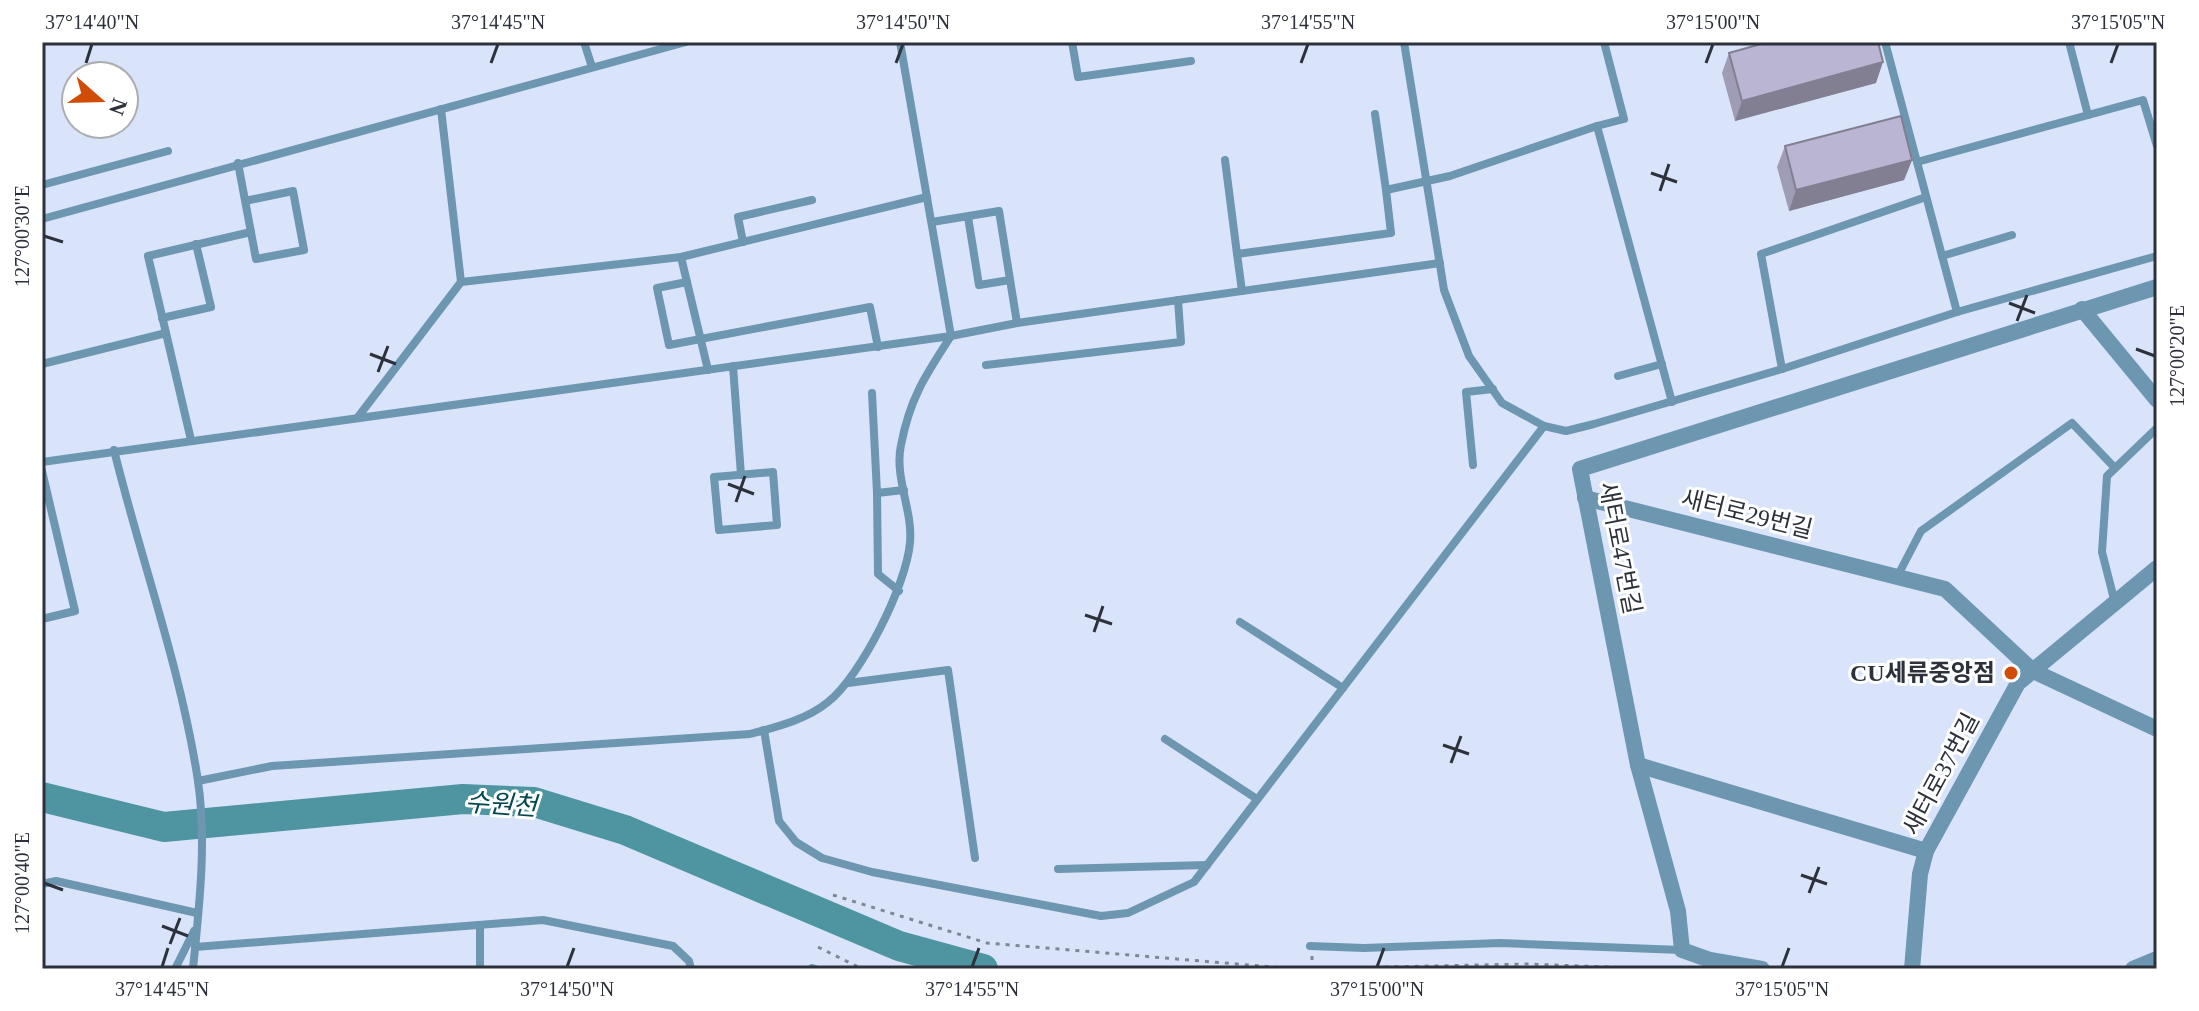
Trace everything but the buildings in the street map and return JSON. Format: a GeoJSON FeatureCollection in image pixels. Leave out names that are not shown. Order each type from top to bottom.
{"type":"FeatureCollection","features":[{"type":"Feature","properties":{"kind":"street","name":"새터로47번길"},"geometry":{"type":"LineString","coordinates":[[1682,950],[1678,911],[1638,765],[1580,469],[2157,287]]}},
{"type":"Feature","properties":{"kind":"street"},"geometry":{"type":"LineString","coordinates":[[2082,309],[2157,400]]}},
{"type":"Feature","properties":{"kind":"street","name":"새터로29번길"},"geometry":{"type":"LineString","coordinates":[[1585,498],[1945,589],[2033,671],[2157,729]]}},
{"type":"Feature","properties":{"kind":"street","name":"새터로37번길"},"geometry":{"type":"LineString","coordinates":[[1912,969],[1920,874],[1926,851],[2018,683],[2157,568]]}},
{"type":"Feature","properties":{"kind":"street"},"geometry":{"type":"LineString","coordinates":[[1638,765],[1926,851]]}},
{"type":"Feature","properties":{"kind":"street"},"geometry":{"type":"LineString","coordinates":[[1682,950],[1710,960],[1762,969]]}},
{"type":"Feature","properties":{"kind":"street"},"geometry":{"type":"LineString","coordinates":[[2133,969],[2157,959]]}},
{"type":"Feature","properties":{"kind":"lane"},"geometry":{"type":"LineString","coordinates":[[584,42],[592,67]]}},
{"type":"Feature","properties":{"kind":"lane"},"geometry":{"type":"LineString","coordinates":[[42,219],[686,42]]}},
{"type":"Feature","properties":{"kind":"lane"},"geometry":{"type":"LineString","coordinates":[[198,781],[272,766],[764,730],[789,723],[827,703],[848,683],[899,591],[911,541],[899,449],[915,390],[951,336],[900,42]]}},
{"type":"Feature","properties":{"kind":"lane"},"geometry":{"type":"LineString","coordinates":[[1072,42],[1078,77],[1191,61]]}},
{"type":"Feature","properties":{"kind":"lane"},"geometry":{"type":"LineString","coordinates":[[1404,42],[1444,290],[1469,356],[1502,403],[1544,426],[1566,431],[1672,402],[1957,312],[2157,256]]}},
{"type":"Feature","properties":{"kind":"lane"},"geometry":{"type":"LineString","coordinates":[[1386,190],[1429,182],[1624,119],[1604,42]]}},
{"type":"Feature","properties":{"kind":"lane"},"geometry":{"type":"LineString","coordinates":[[1885,42],[1957,312]]}},
{"type":"Feature","properties":{"kind":"lane"},"geometry":{"type":"LineString","coordinates":[[2069,42],[2088,115]]}},
{"type":"Feature","properties":{"kind":"lane"},"geometry":{"type":"LineString","coordinates":[[1917,162],[2143,100],[2157,146]]}},
{"type":"Feature","properties":{"kind":"lane"},"geometry":{"type":"LineString","coordinates":[[358,417],[461,282],[441,109]]}},
{"type":"Feature","properties":{"kind":"lane"},"geometry":{"type":"LineString","coordinates":[[1237,254],[1391,233],[1375,114]]}},
{"type":"Feature","properties":{"kind":"lane"},"geometry":{"type":"LineString","coordinates":[[1597,126],[1672,402]]}},
{"type":"Feature","properties":{"kind":"lane"},"geometry":{"type":"LineString","coordinates":[[42,185],[168,151]]}},
{"type":"Feature","properties":{"kind":"lane"},"geometry":{"type":"LineString","coordinates":[[1225,160],[1242,291]]}},
{"type":"Feature","properties":{"kind":"lane"},"geometry":{"type":"LineString","coordinates":[[238,163],[245,201],[256,259],[304,250],[293,191],[245,201]]}},
{"type":"Feature","properties":{"kind":"lane"},"geometry":{"type":"LineString","coordinates":[[461,282],[681,257],[927,197]]}},
{"type":"Feature","properties":{"kind":"lane"},"geometry":{"type":"LineString","coordinates":[[1782,369],[1761,254],[1926,197]]}},
{"type":"Feature","properties":{"kind":"lane"},"geometry":{"type":"LineString","coordinates":[[743,242],[738,217],[812,200]]}},
{"type":"Feature","properties":{"kind":"lane"},"geometry":{"type":"LineString","coordinates":[[932,222],[999,211],[1017,323]]}},
{"type":"Feature","properties":{"kind":"lane"},"geometry":{"type":"LineString","coordinates":[[968,217],[979,285],[1010,280]]}},
{"type":"Feature","properties":{"kind":"lane"},"geometry":{"type":"LineString","coordinates":[[191,440],[148,256],[251,232]]}},
{"type":"Feature","properties":{"kind":"lane"},"geometry":{"type":"LineString","coordinates":[[1942,256],[2012,235]]}},
{"type":"Feature","properties":{"kind":"lane"},"geometry":{"type":"LineString","coordinates":[[162,318],[211,307],[196,244]]}},
{"type":"Feature","properties":{"kind":"lane"},"geometry":{"type":"LineString","coordinates":[[681,257],[708,370]]}},
{"type":"Feature","properties":{"kind":"lane"},"geometry":{"type":"LineString","coordinates":[[42,462],[878,347],[1017,323],[1440,263]]}},
{"type":"Feature","properties":{"kind":"lane"},"geometry":{"type":"LineString","coordinates":[[687,282],[657,288],[669,345],[870,307],[878,347]]}},
{"type":"Feature","properties":{"kind":"lane"},"geometry":{"type":"LineString","coordinates":[[986,365],[1181,342],[1178,300]]}},
{"type":"Feature","properties":{"kind":"lane"},"geometry":{"type":"LineString","coordinates":[[42,364],[166,333]]}},
{"type":"Feature","properties":{"kind":"lane"},"geometry":{"type":"LineString","coordinates":[[1618,376],[1662,364]]}},
{"type":"Feature","properties":{"kind":"lane"},"geometry":{"type":"LineString","coordinates":[[733,366],[741,475]]}},
{"type":"Feature","properties":{"kind":"lane"},"geometry":{"type":"LineString","coordinates":[[1473,465],[1466,392],[1493,389]]}},
{"type":"Feature","properties":{"kind":"lane"},"geometry":{"type":"LineString","coordinates":[[872,393],[878,574],[899,591]]}},
{"type":"Feature","properties":{"kind":"lane"},"geometry":{"type":"LineString","coordinates":[[1897,577],[1921,531],[2072,423],[2115,468]]}},
{"type":"Feature","properties":{"kind":"lane"},"geometry":{"type":"LineString","coordinates":[[764,730],[779,821],[796,842],[822,858],[872,872],[1101,916],[1128,913],[1194,882],[1544,426]]}},
{"type":"Feature","properties":{"kind":"lane"},"geometry":{"type":"LineString","coordinates":[[2115,603],[2102,552],[2107,476],[2157,428]]}},
{"type":"Feature","properties":{"kind":"lane"},"geometry":{"type":"LineString","coordinates":[[114,450],[174,670],[198,781],[203,868],[193,969]]}},
{"type":"Feature","properties":{"kind":"lane"},"geometry":{"type":"LineString","coordinates":[[42,471],[75,611],[42,619]]}},
{"type":"Feature","properties":{"kind":"lane"},"geometry":{"type":"LineString","coordinates":[[773,472],[777,525],[719,530],[714,477],[741,475],[773,472]]}},
{"type":"Feature","properties":{"kind":"lane"},"geometry":{"type":"LineString","coordinates":[[877,493],[904,490]]}},
{"type":"Feature","properties":{"kind":"lane"},"geometry":{"type":"LineString","coordinates":[[1240,622],[1343,688]]}},
{"type":"Feature","properties":{"kind":"lane"},"geometry":{"type":"LineString","coordinates":[[848,683],[948,670],[975,858]]}},
{"type":"Feature","properties":{"kind":"lane"},"geometry":{"type":"LineString","coordinates":[[1165,739],[1257,799]]}},
{"type":"Feature","properties":{"kind":"lane"},"geometry":{"type":"LineString","coordinates":[[1058,869],[1207,865]]}},
{"type":"Feature","properties":{"kind":"lane"},"geometry":{"type":"LineString","coordinates":[[42,884],[56,881],[197,913]]}},
{"type":"Feature","properties":{"kind":"lane"},"geometry":{"type":"LineString","coordinates":[[195,947],[543,920],[673,946],[689,961],[691,969]]}},
{"type":"Feature","properties":{"kind":"lane"},"geometry":{"type":"LineString","coordinates":[[480,925],[480,969]]}},
{"type":"Feature","properties":{"kind":"lane"},"geometry":{"type":"LineString","coordinates":[[175,969],[197,927]]}},
{"type":"Feature","properties":{"kind":"lane"},"geometry":{"type":"LineString","coordinates":[[1310,946],[1364,948],[1500,943],[1682,950]]}},
{"type":"Feature","properties":{"kind":"path"},"geometry":{"type":"LineString","coordinates":[[833,895],[987,943],[1296,969],[1526,964],[1663,969]]}},
{"type":"Feature","properties":{"kind":"path"},"geometry":{"type":"LineString","coordinates":[[818,947],[862,969]]}},
{"type":"Feature","properties":{"kind":"path"},"geometry":{"type":"LineString","coordinates":[[1312,956],[1312,969]]}},
{"type":"Feature","properties":{"kind":"waterway","name":"수원천"},"geometry":{"type":"LineString","coordinates":[[42,797],[164,827],[463,799],[534,802],[625,830],[899,946],[983,969]]}},
{"type":"Feature","properties":{"kind":"place","name":"CU세류중앙점"},"geometry":{"type":"Point","coordinates":[2011,673]}}]}
